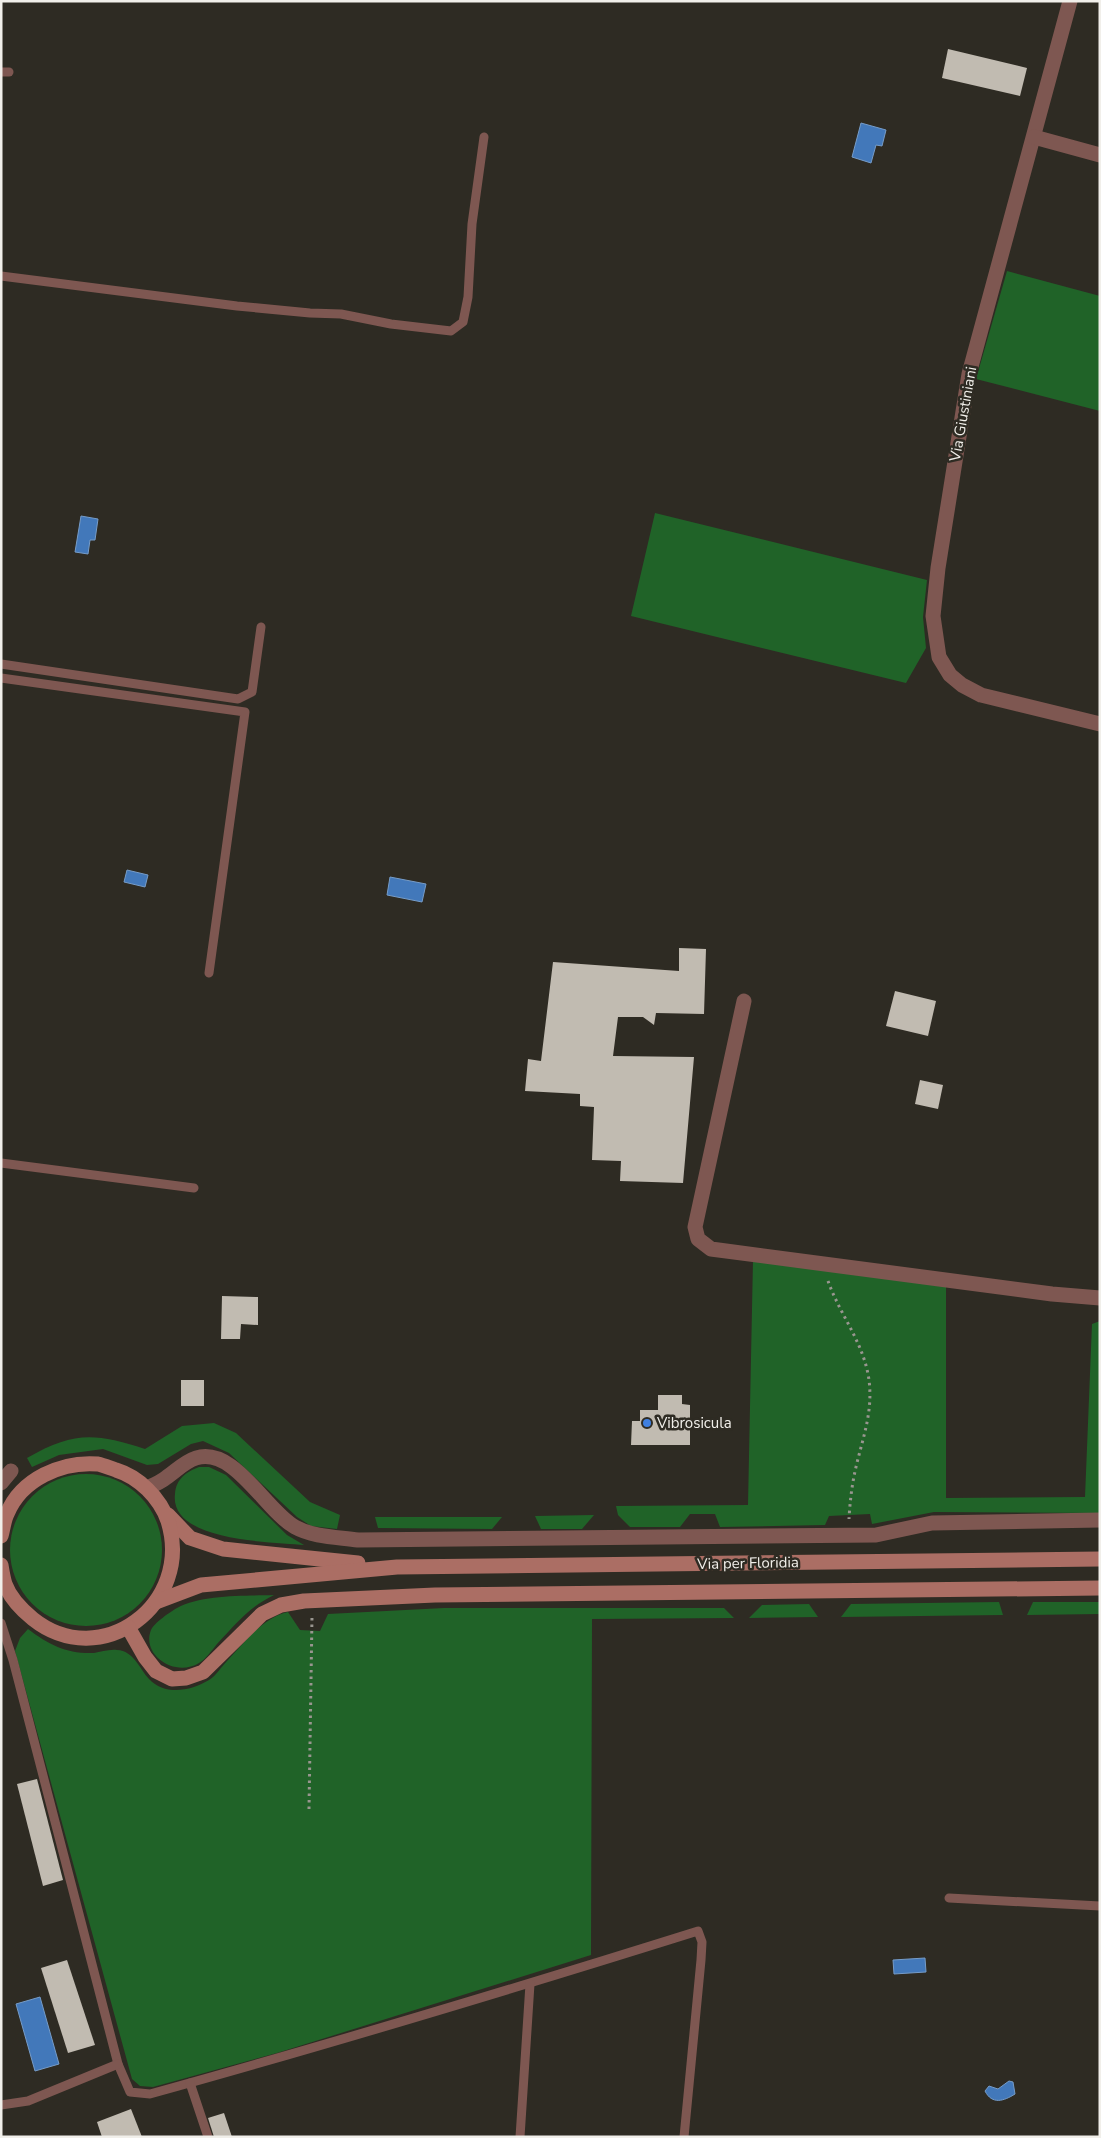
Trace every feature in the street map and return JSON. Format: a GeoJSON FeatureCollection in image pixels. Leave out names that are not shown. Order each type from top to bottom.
{"type":"FeatureCollection","features":[{"type":"Feature","properties":{"kind":"main road"},"geometry":{"type":"LineString","coordinates":[[1,1536],[4,1514],[22,1490],[45,1474],[71,1465],[98,1464],[125,1472],[147,1488],[164,1512],[190,1538],[223,1549],[397,1567]]}},
{"type":"Feature","properties":{"kind":"main road"},"geometry":{"type":"LineString","coordinates":[[1,1565],[3,1584],[20,1609],[44,1627],[71,1637],[101,1637],[128,1627],[144,1616],[156,1602],[168,1581],[173,1558],[172,1534],[164,1512]]}},
{"type":"Feature","properties":{"kind":"main road","name":"Via per Floridia"},"geometry":{"type":"LineString","coordinates":[[397,1567],[1100,1559]]}},
{"type":"Feature","properties":{"kind":"main road"},"geometry":{"type":"LineString","coordinates":[[156,1602],[201,1584],[397,1567]]}},
{"type":"Feature","properties":{"kind":"main road"},"geometry":{"type":"LineString","coordinates":[[128,1627],[145,1657],[156,1671],[172,1679],[186,1678],[204,1672],[262,1614],[281,1605],[312,1601],[435,1595],[1100,1588]]}},
{"type":"Feature","properties":{"kind":"street","name":"Via Giustiniani"},"geometry":{"type":"LineString","coordinates":[[1070,1],[969,374],[938,568],[933,616],[939,657],[950,675],[962,685],[981,695],[1100,724]]}},
{"type":"Feature","properties":{"kind":"street"},"geometry":{"type":"LineString","coordinates":[[1034,137],[1100,155]]}},
{"type":"Feature","properties":{"kind":"street"},"geometry":{"type":"LineString","coordinates":[[744,1001],[695,1227],[698,1239],[711,1248],[823,1264],[1100,1298]]}},
{"type":"Feature","properties":{"kind":"street"},"geometry":{"type":"LineString","coordinates":[[147,1488],[166,1478],[184,1463],[197,1457],[224,1460],[273,1509],[293,1526],[307,1533],[358,1540],[876,1535],[932,1522],[1100,1520]]}},
{"type":"Feature","properties":{"kind":"street"},"geometry":{"type":"LineString","coordinates":[[1,1483],[12,1471]]}},
{"type":"Feature","properties":{"kind":"lane"},"geometry":{"type":"LineString","coordinates":[[1,276],[236,306],[341,314],[390,324],[451,331],[457,329],[463,322],[468,297],[472,224],[484,137]]}},
{"type":"Feature","properties":{"kind":"lane"},"geometry":{"type":"LineString","coordinates":[[1,664],[238,698],[252,692],[261,627]]}},
{"type":"Feature","properties":{"kind":"lane"},"geometry":{"type":"LineString","coordinates":[[1,678],[245,712],[209,973]]}},
{"type":"Feature","properties":{"kind":"lane"},"geometry":{"type":"LineString","coordinates":[[1,1163],[194,1188]]}},
{"type":"Feature","properties":{"kind":"lane"},"geometry":{"type":"LineString","coordinates":[[1,1623],[13,1660],[118,2064],[130,2092],[150,2094],[190,2083],[530,1984],[698,1931],[702,1942],[701,1960],[684,2137]]}},
{"type":"Feature","properties":{"kind":"lane"},"geometry":{"type":"LineString","coordinates":[[949,1898],[1100,1906]]}},
{"type":"Feature","properties":{"kind":"lane"},"geometry":{"type":"LineString","coordinates":[[520,2137],[530,1984]]}},
{"type":"Feature","properties":{"kind":"lane"},"geometry":{"type":"LineString","coordinates":[[1,2105],[28,2101],[118,2064]]}},
{"type":"Feature","properties":{"kind":"lane"},"geometry":{"type":"LineString","coordinates":[[190,2083],[208,2137]]}},
{"type":"Feature","properties":{"kind":"path"},"geometry":{"type":"LineString","coordinates":[[823,1264],[831,1288],[860,1347],[869,1379],[869,1404],[865,1437],[856,1465],[850,1498],[848,1535]]}},
{"type":"Feature","properties":{"kind":"path"},"geometry":{"type":"LineString","coordinates":[[309,1809],[312,1601]]}},
{"type":"Feature","properties":{"kind":"green space"},"geometry":{"type":"Polygon","coordinates":[[[1007,271],[1100,296],[1100,411],[976,379],[1007,271]]]}},
{"type":"Feature","properties":{"kind":"green space"},"geometry":{"type":"Polygon","coordinates":[[[655,513],[927,580],[923,617],[926,648],[906,683],[631,616],[655,513]]]}},
{"type":"Feature","properties":{"kind":"green space"},"geometry":{"type":"Polygon","coordinates":[[[753,1260],[946,1286],[946,1498],[1085,1497],[1092,1324],[1100,1321],[1100,1513],[934,1512],[872,1524],[870,1514],[829,1516],[825,1525],[720,1527],[715,1514],[690,1514],[680,1527],[630,1527],[618,1515],[616,1506],[748,1505],[753,1260]]]}},
{"type":"Feature","properties":{"kind":"green space"},"geometry":{"type":"Polygon","coordinates":[[[214,1423],[236,1433],[310,1502],[340,1515],[337,1529],[311,1526],[297,1517],[229,1453],[203,1441],[191,1444],[158,1464],[147,1465],[103,1449],[59,1455],[32,1467],[27,1458],[58,1443],[85,1437],[112,1440],[145,1449],[182,1426],[214,1423]]]}},
{"type":"Feature","properties":{"kind":"green space"},"geometry":{"type":"Polygon","coordinates":[[[199,1467],[209,1467],[226,1475],[287,1535],[304,1545],[270,1543],[226,1536],[205,1530],[188,1522],[178,1510],[175,1494],[177,1484],[190,1471],[199,1467]]]}},
{"type":"Feature","properties":{"kind":"green space"},"geometry":{"type":"Polygon","coordinates":[[[86,1474],[115,1480],[128,1487],[139,1497],[149,1508],[156,1521],[162,1550],[156,1579],[149,1592],[139,1603],[128,1613],[115,1620],[86,1626],[57,1620],[44,1613],[33,1603],[23,1592],[16,1579],[10,1550],[16,1521],[23,1508],[33,1497],[44,1487],[57,1480],[86,1474]]]}},
{"type":"Feature","properties":{"kind":"green space"},"geometry":{"type":"Polygon","coordinates":[[[594,1515],[582,1529],[541,1529],[535,1516],[594,1515]]]}},
{"type":"Feature","properties":{"kind":"green space"},"geometry":{"type":"Polygon","coordinates":[[[375,1517],[502,1517],[492,1529],[378,1528],[375,1517]]]}},
{"type":"Feature","properties":{"kind":"green space"},"geometry":{"type":"Polygon","coordinates":[[[274,1595],[257,1605],[243,1617],[206,1657],[190,1667],[180,1668],[162,1662],[151,1648],[149,1639],[153,1627],[170,1612],[187,1603],[211,1598],[274,1595]]]}},
{"type":"Feature","properties":{"kind":"green space"},"geometry":{"type":"Polygon","coordinates":[[[999,1602],[1003,1615],[841,1617],[851,1604],[999,1602]]]}},
{"type":"Feature","properties":{"kind":"green space"},"geometry":{"type":"Polygon","coordinates":[[[1033,1602],[1100,1602],[1100,1614],[1027,1615],[1033,1602]]]}},
{"type":"Feature","properties":{"kind":"green space"},"geometry":{"type":"Polygon","coordinates":[[[809,1604],[818,1617],[749,1618],[762,1605],[809,1604]]]}},
{"type":"Feature","properties":{"kind":"green space"},"geometry":{"type":"Polygon","coordinates":[[[444,1608],[724,1608],[734,1618],[592,1619],[591,1955],[277,2053],[153,2087],[140,2086],[132,2079],[15,1651],[20,1638],[28,1629],[51,1644],[75,1652],[123,1651],[136,1661],[155,1684],[170,1690],[178,1690],[194,1687],[212,1678],[240,1646],[262,1625],[288,1612],[300,1630],[320,1631],[328,1614],[444,1608]]]}},
{"type":"Feature","properties":{"kind":"water"},"geometry":{"type":"Polygon","coordinates":[[[861,123],[886,130],[882,146],[876,145],[871,163],[852,157],[861,123]]]}},
{"type":"Feature","properties":{"kind":"water"},"geometry":{"type":"Polygon","coordinates":[[[81,516],[98,519],[95,540],[90,540],[88,554],[75,552],[81,516]]]}},
{"type":"Feature","properties":{"kind":"water"},"geometry":{"type":"Polygon","coordinates":[[[127,870],[148,875],[145,887],[124,882],[127,870]]]}},
{"type":"Feature","properties":{"kind":"water"},"geometry":{"type":"Polygon","coordinates":[[[390,877],[426,884],[422,902],[387,895],[390,877]]]}},
{"type":"Feature","properties":{"kind":"water"},"geometry":{"type":"Polygon","coordinates":[[[925,1958],[926,1972],[894,1974],[893,1960],[925,1958]]]}},
{"type":"Feature","properties":{"kind":"water"},"geometry":{"type":"Polygon","coordinates":[[[40,1997],[59,2064],[35,2071],[16,2004],[40,1997]]]}},
{"type":"Feature","properties":{"kind":"water"},"geometry":{"type":"Polygon","coordinates":[[[1009,2081],[1013,2082],[1015,2094],[1003,2100],[991,2098],[985,2091],[989,2086],[998,2089],[1009,2081]]]}},
{"type":"Feature","properties":{"kind":"building"},"geometry":{"type":"Polygon","coordinates":[[[948,49],[1027,68],[1020,96],[942,78],[948,49]]]}},
{"type":"Feature","properties":{"kind":"building"},"geometry":{"type":"Polygon","coordinates":[[[679,948],[706,949],[704,1014],[656,1013],[654,1025],[643,1017],[618,1017],[613,1056],[694,1057],[683,1183],[620,1181],[621,1161],[592,1160],[594,1107],[580,1106],[580,1094],[525,1091],[528,1059],[541,1061],[553,962],[679,971],[679,948]]]}},
{"type":"Feature","properties":{"kind":"building"},"geometry":{"type":"Polygon","coordinates":[[[895,991],[936,1001],[928,1036],[886,1026],[895,991]]]}},
{"type":"Feature","properties":{"kind":"building"},"geometry":{"type":"Polygon","coordinates":[[[920,1080],[943,1085],[938,1109],[915,1104],[920,1080]]]}},
{"type":"Feature","properties":{"kind":"building"},"geometry":{"type":"Polygon","coordinates":[[[222,1296],[258,1297],[258,1325],[241,1324],[240,1339],[221,1339],[222,1296]]]}},
{"type":"Feature","properties":{"kind":"building"},"geometry":{"type":"Polygon","coordinates":[[[181,1380],[204,1380],[204,1406],[181,1406],[181,1380]]]}},
{"type":"Feature","properties":{"kind":"building"},"geometry":{"type":"Polygon","coordinates":[[[658,1395],[682,1395],[682,1404],[690,1405],[690,1445],[631,1445],[632,1421],[640,1421],[640,1410],[658,1410],[658,1395]]]}},
{"type":"Feature","properties":{"kind":"building"},"geometry":{"type":"Polygon","coordinates":[[[37,1779],[63,1880],[43,1886],[17,1784],[37,1779]]]}},
{"type":"Feature","properties":{"kind":"building"},"geometry":{"type":"Polygon","coordinates":[[[67,1960],[95,2045],[68,2053],[41,1968],[67,1960]]]}},
{"type":"Feature","properties":{"kind":"building"},"geometry":{"type":"Polygon","coordinates":[[[131,2109],[142,2137],[102,2137],[97,2122],[131,2109]]]}},
{"type":"Feature","properties":{"kind":"building"},"geometry":{"type":"Polygon","coordinates":[[[224,2113],[232,2137],[214,2137],[208,2118],[224,2113]]]}},
{"type":"Feature","properties":{"kind":"place","name":"Vibrosicula"},"geometry":{"type":"Point","coordinates":[647,1423]}}]}
